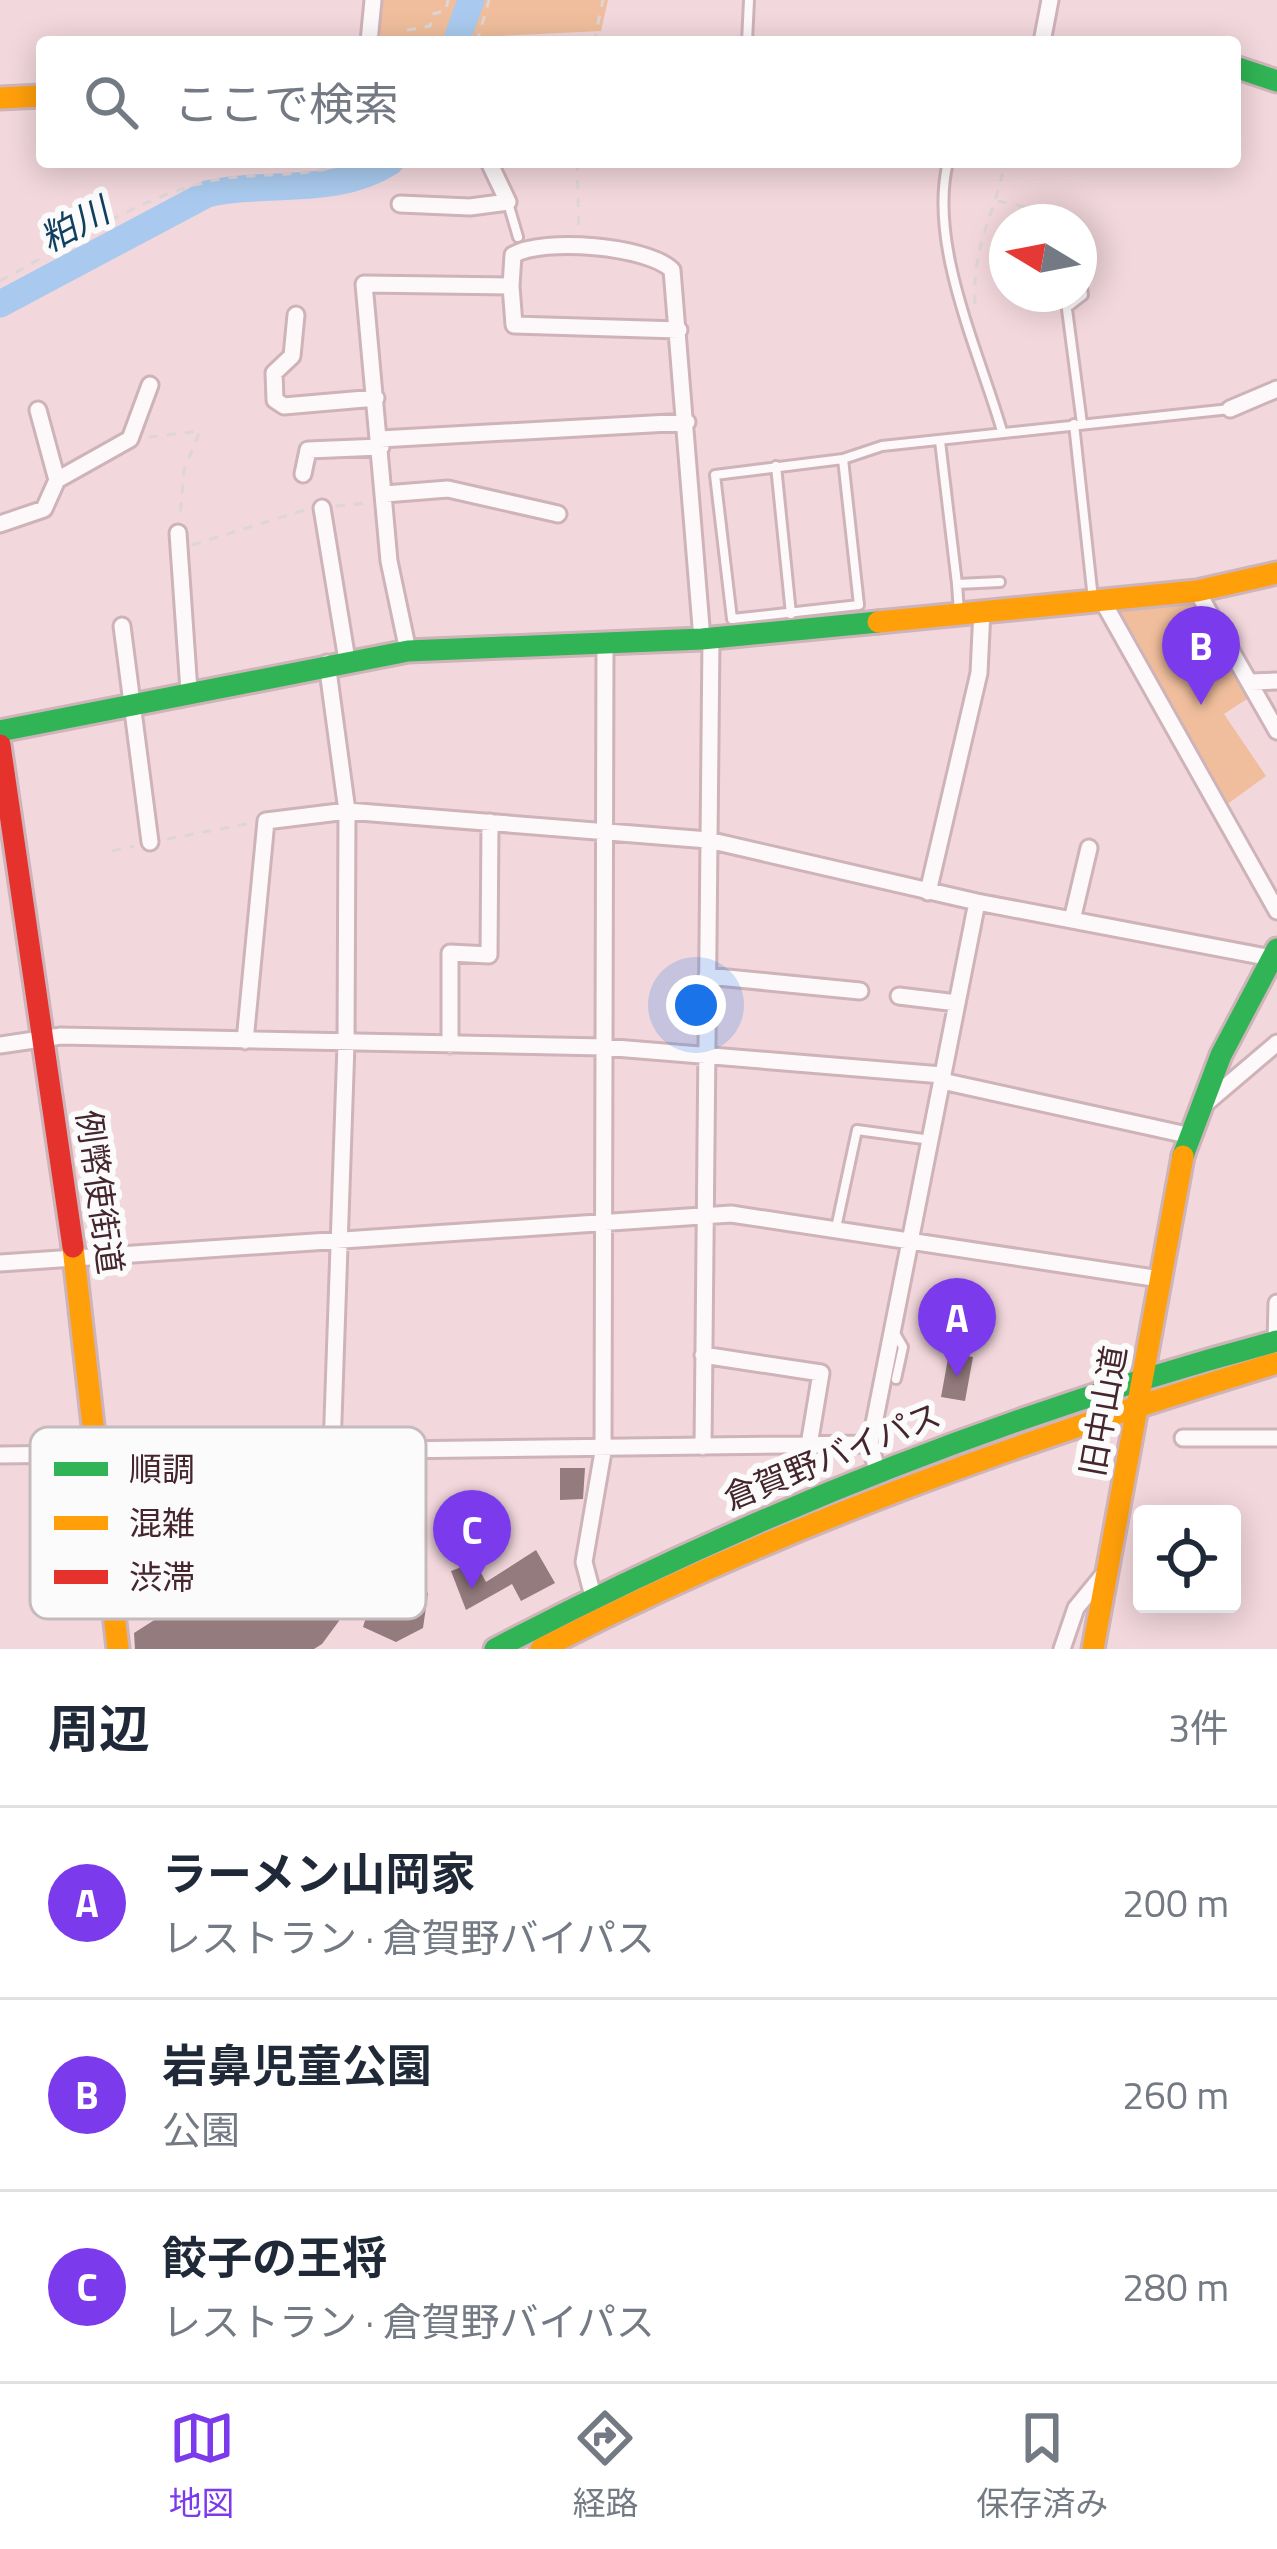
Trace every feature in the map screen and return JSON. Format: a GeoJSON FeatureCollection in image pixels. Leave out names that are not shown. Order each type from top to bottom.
{"type":"FeatureCollection","features":[{"type":"Feature","properties":{"kind":"main road"},"geometry":{"type":"LineString","coordinates":[[1241,69],[1277,81]]}},
{"type":"Feature","properties":{"kind":"main road"},"geometry":{"type":"LineString","coordinates":[[0,98],[36,96]]}},
{"type":"Feature","properties":{"kind":"main road"},"geometry":{"type":"LineString","coordinates":[[0,730],[337,661],[408,652],[706,639],[792,621],[1197,591],[1277,573]]}},
{"type":"Feature","properties":{"kind":"main road","name":"例幣使街道"},"geometry":{"type":"LineString","coordinates":[[0,745],[76,1255],[95,1427]]}},
{"type":"Feature","properties":{"kind":"main road"},"geometry":{"type":"LineString","coordinates":[[1187,1135],[1276,955]]}},
{"type":"Feature","properties":{"kind":"main road","name":"旧中山道"},"geometry":{"type":"LineString","coordinates":[[1094,1649],[1187,1135]]}},
{"type":"Feature","properties":{"kind":"main road","name":"倉賀野バイパス"},"geometry":{"type":"LineString","coordinates":[[495,1649],[593,1596],[877,1470],[1143,1375],[1276,1341]]}},
{"type":"Feature","properties":{"kind":"main road","name":"倉賀野バイパス"},"geometry":{"type":"LineString","coordinates":[[541,1649],[722,1559],[884,1490],[1277,1363]]}},
{"type":"Feature","properties":{"kind":"main road","name":"例幣使街道"},"geometry":{"type":"LineString","coordinates":[[115,1619],[118,1649]]}},
{"type":"Feature","properties":{"kind":"street"},"geometry":{"type":"LineString","coordinates":[[370,36],[373,0]]}},
{"type":"Feature","properties":{"kind":"street"},"geometry":{"type":"LineString","coordinates":[[1043,36],[1050,0]]}},
{"type":"Feature","properties":{"kind":"street"},"geometry":{"type":"LineString","coordinates":[[400,204],[470,207],[508,202],[492,168]]}},
{"type":"Feature","properties":{"kind":"street"},"geometry":{"type":"LineString","coordinates":[[679,330],[514,325],[513,255],[529,248],[599,247],[662,261],[672,271],[679,330],[688,422],[706,639],[703,1447]]}},
{"type":"Feature","properties":{"kind":"street"},"geometry":{"type":"LineString","coordinates":[[408,652],[389,561],[364,284],[511,286]]}},
{"type":"Feature","properties":{"kind":"street"},"geometry":{"type":"LineString","coordinates":[[296,315],[292,356],[274,373],[274,400],[284,406],[376,398]]}},
{"type":"Feature","properties":{"kind":"street"},"geometry":{"type":"LineString","coordinates":[[0,524],[44,508],[57,480],[130,439],[150,385]]}},
{"type":"Feature","properties":{"kind":"street"},"geometry":{"type":"LineString","coordinates":[[1230,409],[1277,389]]}},
{"type":"Feature","properties":{"kind":"street"},"geometry":{"type":"LineString","coordinates":[[38,410],[57,480]]}},
{"type":"Feature","properties":{"kind":"street"},"geometry":{"type":"LineString","coordinates":[[303,474],[308,450],[688,422]]}},
{"type":"Feature","properties":{"kind":"street"},"geometry":{"type":"LineString","coordinates":[[385,497],[448,489],[558,514]]}},
{"type":"Feature","properties":{"kind":"street"},"geometry":{"type":"LineString","coordinates":[[322,508],[347,811],[346,1044],[333,1427]]}},
{"type":"Feature","properties":{"kind":"street"},"geometry":{"type":"LineString","coordinates":[[179,541],[189,691]]}},
{"type":"Feature","properties":{"kind":"street"},"geometry":{"type":"LineString","coordinates":[[1197,591],[1277,731]]}},
{"type":"Feature","properties":{"kind":"street"},"geometry":{"type":"LineString","coordinates":[[1098,600],[1277,911]]}},
{"type":"Feature","properties":{"kind":"street"},"geometry":{"type":"LineString","coordinates":[[928,892],[979,673],[970,611]]}},
{"type":"Feature","properties":{"kind":"street"},"geometry":{"type":"LineString","coordinates":[[122,626],[150,842]]}},
{"type":"Feature","properties":{"kind":"street"},"geometry":{"type":"LineString","coordinates":[[593,1596],[584,1562],[602,1446],[604,644]]}},
{"type":"Feature","properties":{"kind":"street"},"geometry":{"type":"LineString","coordinates":[[1250,682],[1277,681]]}},
{"type":"Feature","properties":{"kind":"street"},"geometry":{"type":"LineString","coordinates":[[245,1041],[266,821],[347,811],[708,840],[977,902],[1276,955]]}},
{"type":"Feature","properties":{"kind":"street"},"geometry":{"type":"LineString","coordinates":[[450,1045],[450,953],[489,955],[490,822]]}},
{"type":"Feature","properties":{"kind":"street"},"geometry":{"type":"LineString","coordinates":[[1072,920],[1089,848]]}},
{"type":"Feature","properties":{"kind":"street"},"geometry":{"type":"LineString","coordinates":[[877,1470],[870,1444],[977,902]]}},
{"type":"Feature","properties":{"kind":"street"},"geometry":{"type":"LineString","coordinates":[[707,976],[860,991]]}},
{"type":"Feature","properties":{"kind":"street"},"geometry":{"type":"LineString","coordinates":[[898,996],[957,1003]]}},
{"type":"Feature","properties":{"kind":"street"},"geometry":{"type":"LineString","coordinates":[[0,1045],[45,1038],[603,1047],[707,1053],[942,1078],[1187,1135]]}},
{"type":"Feature","properties":{"kind":"street"},"geometry":{"type":"LineString","coordinates":[[1195,1112],[1215,1100],[1277,1043]]}},
{"type":"Feature","properties":{"kind":"street"},"geometry":{"type":"LineString","coordinates":[[0,1263],[704,1214],[836,1229],[1160,1279]]}},
{"type":"Feature","properties":{"kind":"street"},"geometry":{"type":"LineString","coordinates":[[1276,1341],[1277,1303]]}},
{"type":"Feature","properties":{"kind":"street"},"geometry":{"type":"LineString","coordinates":[[703,1355],[821,1373],[809,1445]]}},
{"type":"Feature","properties":{"kind":"street"},"geometry":{"type":"LineString","coordinates":[[1183,1438],[1277,1438]]}},
{"type":"Feature","properties":{"kind":"street"},"geometry":{"type":"LineString","coordinates":[[426,1448],[870,1444]]}},
{"type":"Feature","properties":{"kind":"street"},"geometry":{"type":"LineString","coordinates":[[0,1455],[30,1455]]}},
{"type":"Feature","properties":{"kind":"street"},"geometry":{"type":"LineString","coordinates":[[1062,1649],[1076,1608],[1107,1570]]}},
{"type":"Feature","properties":{"kind":"lane"},"geometry":{"type":"LineString","coordinates":[[747,36],[749,0]]}},
{"type":"Feature","properties":{"kind":"lane"},"geometry":{"type":"LineString","coordinates":[[946,168],[939,200],[941,239],[1002,431]]}},
{"type":"Feature","properties":{"kind":"lane"},"geometry":{"type":"LineString","coordinates":[[508,202],[518,237]]}},
{"type":"Feature","properties":{"kind":"lane"},"geometry":{"type":"LineString","coordinates":[[1070,312],[1098,600]]}},
{"type":"Feature","properties":{"kind":"lane"},"geometry":{"type":"LineString","coordinates":[[843,459],[859,605],[792,621],[733,619],[715,475],[843,459],[882,446],[1230,409]]}},
{"type":"Feature","properties":{"kind":"lane"},"geometry":{"type":"LineString","coordinates":[[940,441],[957,584],[970,611]]}},
{"type":"Feature","properties":{"kind":"lane"},"geometry":{"type":"LineString","coordinates":[[776,466],[792,621]]}},
{"type":"Feature","properties":{"kind":"lane"},"geometry":{"type":"LineString","coordinates":[[957,584],[1000,581]]}},
{"type":"Feature","properties":{"kind":"lane"},"geometry":{"type":"LineString","coordinates":[[836,1229],[857,1130],[931,1140]]}},
{"type":"Feature","properties":{"kind":"lane"},"geometry":{"type":"LineString","coordinates":[[893,1331],[903,1347],[896,1378]]}},
{"type":"Feature","properties":{"kind":"path"},"geometry":{"type":"LineString","coordinates":[[406,30],[430,26],[432,14],[446,11],[448,0]]}},
{"type":"Feature","properties":{"kind":"path"},"geometry":{"type":"LineString","coordinates":[[479,36],[489,0]]}},
{"type":"Feature","properties":{"kind":"path"},"geometry":{"type":"LineString","coordinates":[[595,36],[603,0]]}},
{"type":"Feature","properties":{"kind":"path"},"geometry":{"type":"LineString","coordinates":[[0,281],[174,192],[241,175],[327,168]]}},
{"type":"Feature","properties":{"kind":"path"},"geometry":{"type":"LineString","coordinates":[[577,168],[579,228]]}},
{"type":"Feature","properties":{"kind":"path"},"geometry":{"type":"LineString","coordinates":[[968,314],[975,304],[975,252],[997,201],[1004,168]]}},
{"type":"Feature","properties":{"kind":"path"},"geometry":{"type":"LineString","coordinates":[[997,201],[1014,204]]}},
{"type":"Feature","properties":{"kind":"path"},"geometry":{"type":"LineString","coordinates":[[130,439],[200,431],[184,470],[179,541],[286,512],[385,497]]}},
{"type":"Feature","properties":{"kind":"path"},"geometry":{"type":"LineString","coordinates":[[112,851],[266,821]]}},
{"type":"Feature","properties":{"kind":"shaded area"},"geometry":{"type":"Polygon","coordinates":[[[380,0],[608,0],[601,31],[376,36],[380,0]]]}},
{"type":"Feature","properties":{"kind":"shaded area"},"geometry":{"type":"Polygon","coordinates":[[[1194,599],[1250,697],[1224,714],[1266,776],[1222,808],[1114,608],[1194,599]]]}},
{"type":"Feature","properties":{"kind":"building"},"geometry":{"type":"Polygon","coordinates":[[[949,1353],[973,1357],[965,1401],[941,1397],[949,1353]]]}},
{"type":"Feature","properties":{"kind":"building"},"geometry":{"type":"Polygon","coordinates":[[[560,1468],[585,1468],[583,1499],[560,1500],[560,1468]]]}},
{"type":"Feature","properties":{"kind":"building"},"geometry":{"type":"Polygon","coordinates":[[[536,1550],[555,1583],[521,1601],[512,1584],[466,1610],[451,1571],[475,1562],[486,1582],[536,1550]]]}},
{"type":"Feature","properties":{"kind":"building"},"geometry":{"type":"Polygon","coordinates":[[[156,1619],[339,1619],[314,1649],[135,1649],[134,1633],[156,1619]]]}},
{"type":"Feature","properties":{"kind":"building"},"geometry":{"type":"Polygon","coordinates":[[[365,1619],[424,1619],[423,1628],[396,1642],[363,1627],[365,1619]]]}},
{"type":"Feature","properties":{"kind":"waterway","name":"粕川"},"geometry":{"type":"LineString","coordinates":[[458,36],[471,0]]}},
{"type":"Feature","properties":{"kind":"waterway","name":"粕川"},"geometry":{"type":"LineString","coordinates":[[0,304],[207,194],[323,184],[379,168]]}},
{"type":"Feature","properties":{"kind":"traffic: fast"},"geometry":{"type":"LineString","coordinates":[[1241,69],[1277,81]]}},
{"type":"Feature","properties":{"kind":"traffic: fast"},"geometry":{"type":"LineString","coordinates":[[0,731],[408,651],[702,639],[878,622]]}},
{"type":"Feature","properties":{"kind":"traffic: fast"},"geometry":{"type":"LineString","coordinates":[[1183,1156],[1221,1055],[1277,949]]}},
{"type":"Feature","properties":{"kind":"traffic: fast"},"geometry":{"type":"LineString","coordinates":[[495,1649],[685,1555],[877,1473],[1075,1401],[1277,1341]]}},
{"type":"Feature","properties":{"kind":"traffic: slow"},"geometry":{"type":"LineString","coordinates":[[0,98],[36,96]]}},
{"type":"Feature","properties":{"kind":"traffic: slow"},"geometry":{"type":"LineString","coordinates":[[878,622],[1197,591],[1277,573]]}},
{"type":"Feature","properties":{"kind":"traffic: slow"},"geometry":{"type":"LineString","coordinates":[[1093,1649],[1183,1156]]}},
{"type":"Feature","properties":{"kind":"traffic: slow"},"geometry":{"type":"LineString","coordinates":[[73,1247],[93,1427]]}},
{"type":"Feature","properties":{"kind":"traffic: slow"},"geometry":{"type":"LineString","coordinates":[[541,1649],[720,1564],[902,1489],[1277,1363]]}},
{"type":"Feature","properties":{"kind":"traffic: slow"},"geometry":{"type":"LineString","coordinates":[[115,1619],[118,1649]]}},
{"type":"Feature","properties":{"kind":"traffic: jam"},"geometry":{"type":"LineString","coordinates":[[0,745],[73,1247]]}},
{"type":"Feature","properties":{"kind":"place","name":"岩鼻児童公園"},"geometry":{"type":"Point","coordinates":[1201,705]}},
{"type":"Feature","properties":{"kind":"place","name":"ラーメン山岡家"},"geometry":{"type":"Point","coordinates":[957,1377]}},
{"type":"Feature","properties":{"kind":"place","name":"餃子の王将"},"geometry":{"type":"Point","coordinates":[472,1589]}}]}
